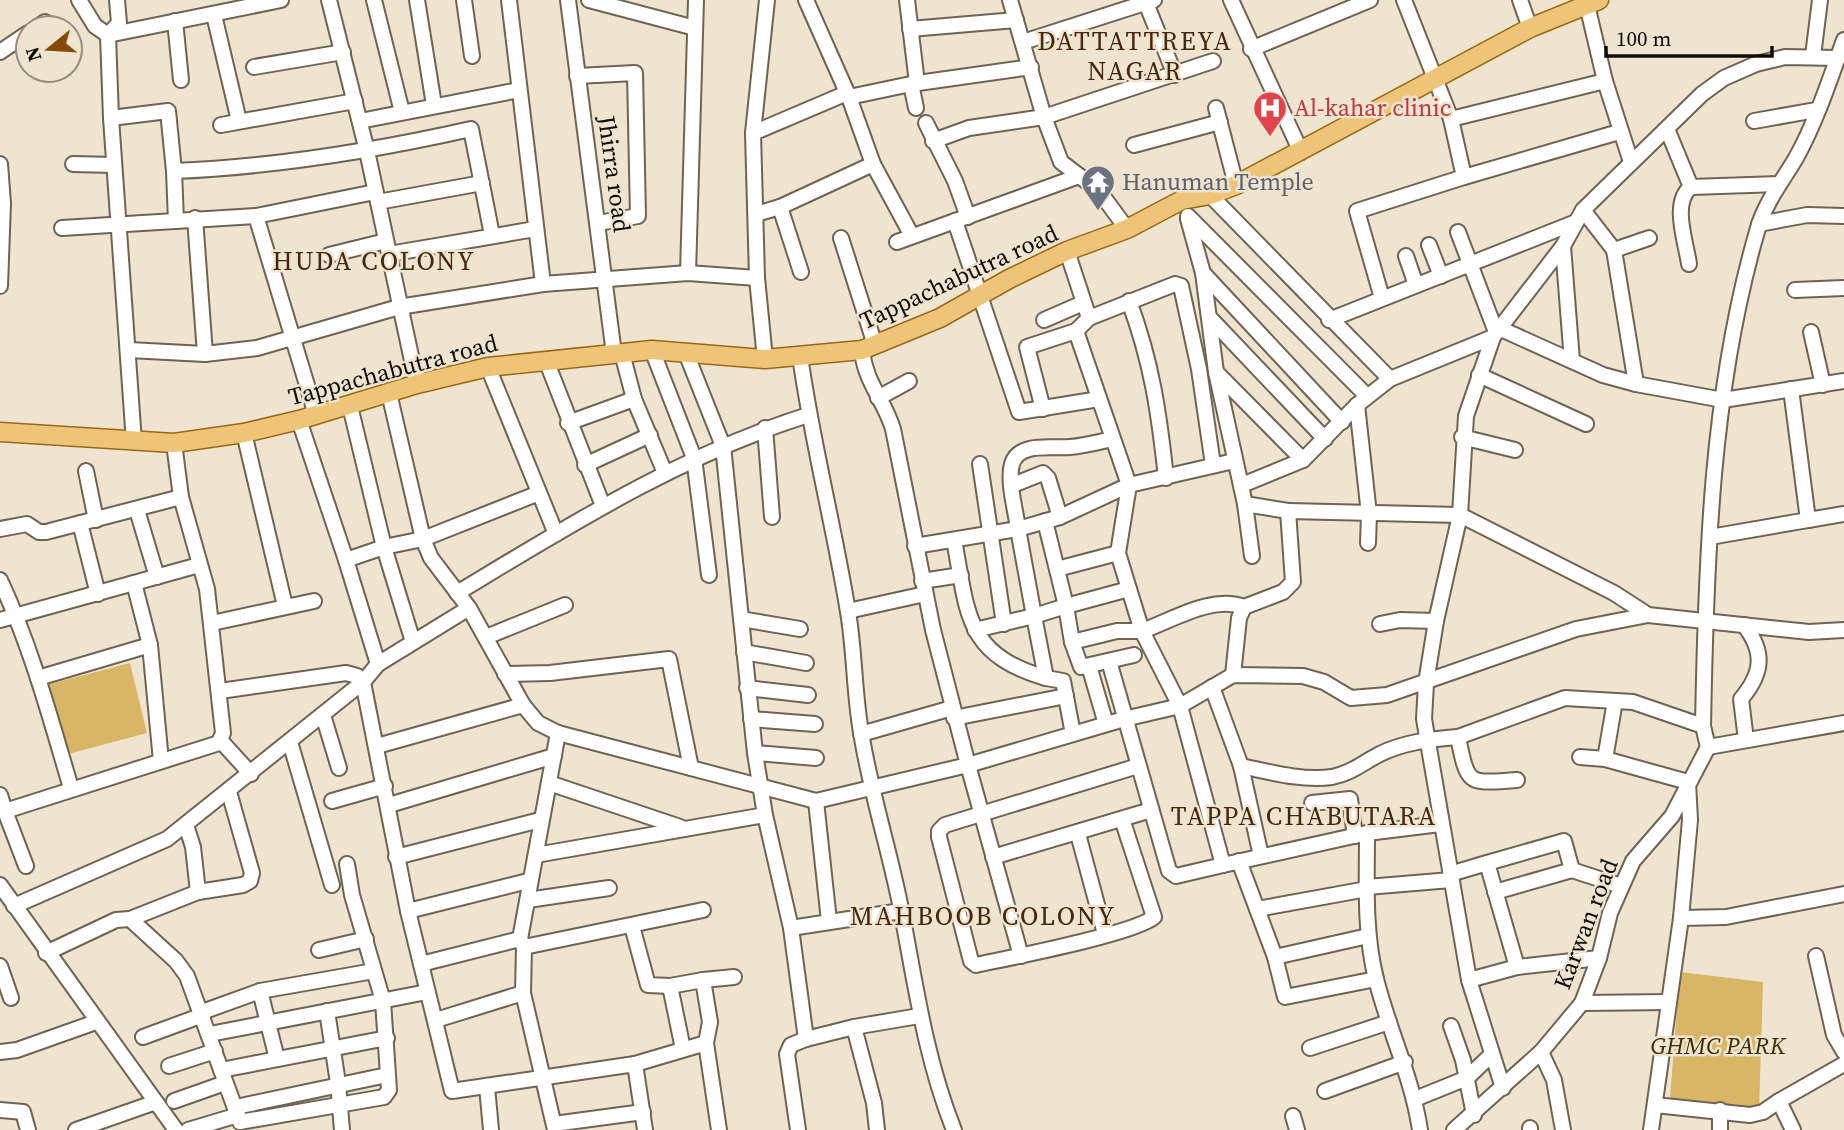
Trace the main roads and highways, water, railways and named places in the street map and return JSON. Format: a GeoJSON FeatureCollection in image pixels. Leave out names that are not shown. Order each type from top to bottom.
{"type":"FeatureCollection","features":[{"type":"Feature","properties":{"kind":"main road","name":"Tappachabutra road"},"geometry":{"type":"LineString","coordinates":[[0,432],[174,443],[244,433],[308,418],[418,384],[488,367],[652,350],[765,359],[868,347],[940,318],[979,295],[1067,251],[1185,208],[1236,185],[1530,28],[1593,3]]}},
{"type":"Feature","properties":{"kind":"place","name":"Al-kahar clinic"},"geometry":{"type":"Point","coordinates":[1270,138]}},
{"type":"Feature","properties":{"kind":"place","name":"Hanuman Temple"},"geometry":{"type":"Point","coordinates":[1098,212]}},
{"type":"Feature","properties":{"kind":"district","name":"DATTATTREYA NAGAR"},"geometry":{"type":"Point","coordinates":[1135,56]}},
{"type":"Feature","properties":{"kind":"district","name":"HUDA COLONY"},"geometry":{"type":"Point","coordinates":[374,261]}},
{"type":"Feature","properties":{"kind":"district","name":"TAPPA CHABUTARA"},"geometry":{"type":"Point","coordinates":[1304,816]}},
{"type":"Feature","properties":{"kind":"district","name":"MAHBOOB COLONY"},"geometry":{"type":"Point","coordinates":[983,916]}},
{"type":"Feature","properties":{"kind":"park label","name":"GHMC PARK"},"geometry":{"type":"Point","coordinates":[1718,1046]}}]}
